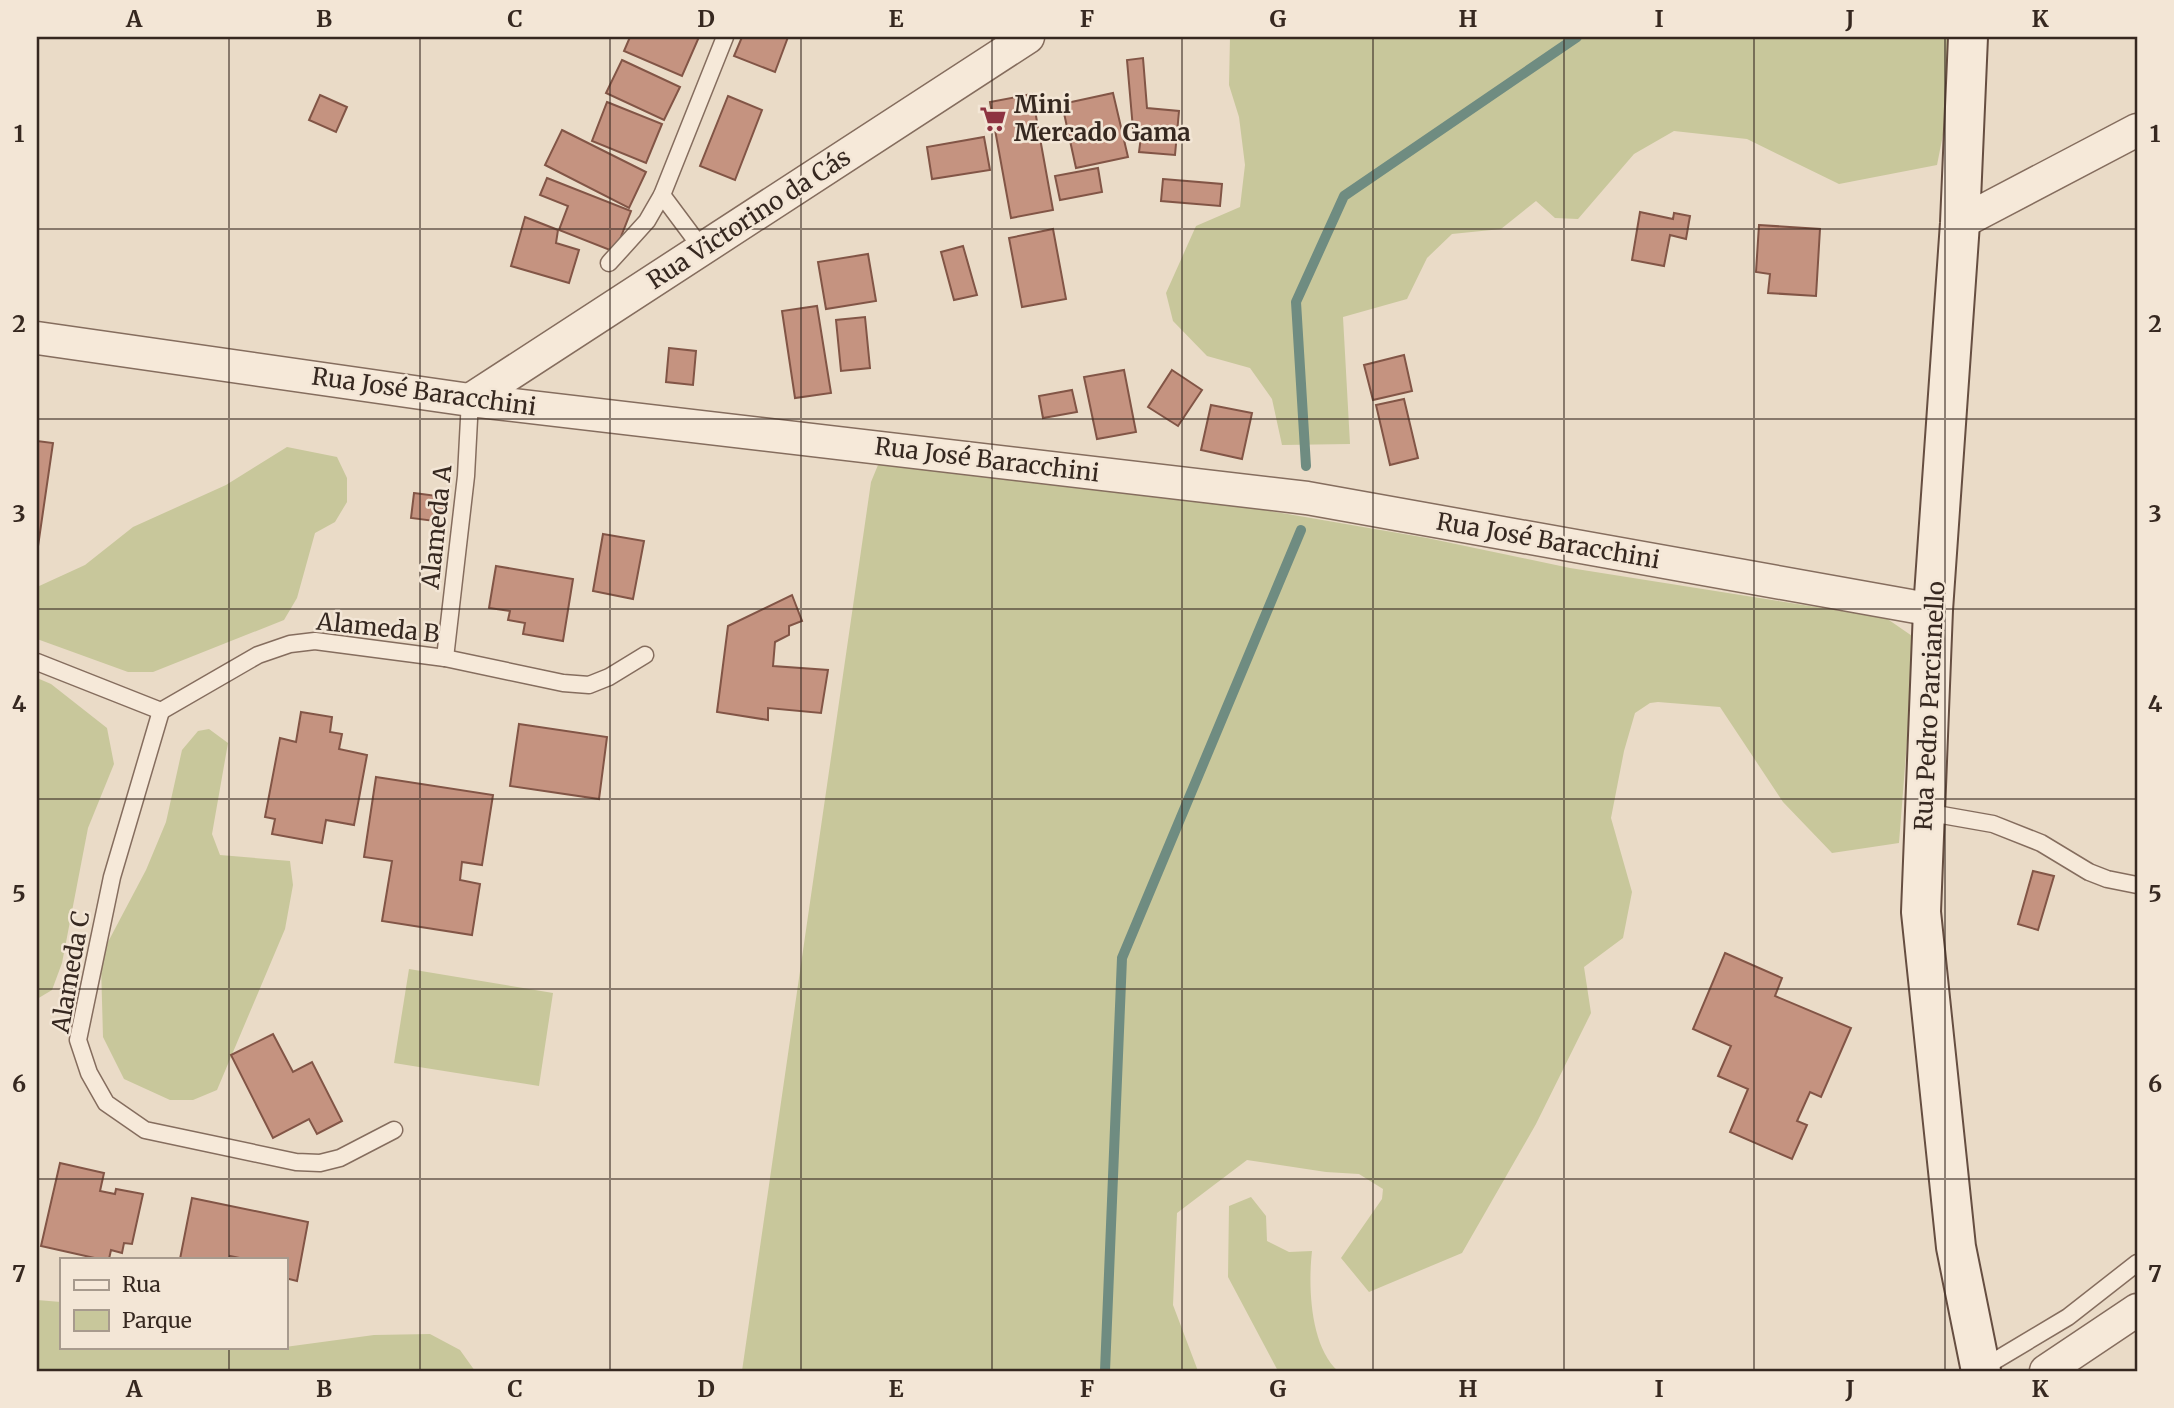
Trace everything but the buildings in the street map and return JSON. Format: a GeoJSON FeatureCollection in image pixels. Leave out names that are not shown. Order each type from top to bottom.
{"type":"FeatureCollection","features":[{"type":"Feature","properties":{"kind":"street","name":"Rua Victorino da Cás"},"geometry":{"type":"LineString","coordinates":[[470,400],[1028,37]]}},
{"type":"Feature","properties":{"kind":"street","name":"Rua Pedro Parcianello"},"geometry":{"type":"LineString","coordinates":[[1968,37],[1960,223],[1933,610],[1921,912],[1956,1247],[1981,1370]]}},
{"type":"Feature","properties":{"kind":"street"},"geometry":{"type":"LineString","coordinates":[[1960,223],[2137,130]]}},
{"type":"Feature","properties":{"kind":"street","name":"Rua José Baracchini"},"geometry":{"type":"LineString","coordinates":[[37,338],[470,400],[1307,498],[1933,610]]}},
{"type":"Feature","properties":{"kind":"street"},"geometry":{"type":"LineString","coordinates":[[2046,1371],[2137,1310]]}},
{"type":"Feature","properties":{"kind":"lane"},"geometry":{"type":"LineString","coordinates":[[609,263],[648,221],[662,195],[724,37]]}},
{"type":"Feature","properties":{"kind":"lane"},"geometry":{"type":"LineString","coordinates":[[662,195],[703,250]]}},
{"type":"Feature","properties":{"kind":"lane","name":"Alameda A"},"geometry":{"type":"LineString","coordinates":[[445,658],[466,476],[470,400]]}},
{"type":"Feature","properties":{"kind":"lane","name":"Alameda B"},"geometry":{"type":"LineString","coordinates":[[161,711],[258,655],[290,644],[316,641],[445,658],[589,685],[609,677],[645,655]]}},
{"type":"Feature","properties":{"kind":"lane"},"geometry":{"type":"LineString","coordinates":[[37,662],[161,711]]}},
{"type":"Feature","properties":{"kind":"lane","name":"Alameda C"},"geometry":{"type":"LineString","coordinates":[[161,711],[112,877],[78,1041],[106,1103],[145,1129],[296,1162],[320,1163],[340,1158],[394,1130]]}},
{"type":"Feature","properties":{"kind":"lane"},"geometry":{"type":"LineString","coordinates":[[1925,812],[1993,824],[2041,843],[2089,872],[2137,885]]}},
{"type":"Feature","properties":{"kind":"lane"},"geometry":{"type":"LineString","coordinates":[[1981,1370],[2068,1317],[2137,1263]]}},
{"type":"Feature","properties":{"kind":"green space"},"geometry":{"type":"Polygon","coordinates":[[[1230,37],[1960,37],[1960,49],[1937,165],[1839,184],[1747,139],[1674,131],[1634,154],[1578,219],[1555,218],[1536,201],[1501,229],[1452,234],[1427,258],[1407,299],[1343,317],[1350,444],[1282,445],[1272,399],[1250,368],[1207,356],[1173,321],[1166,293],[1196,226],[1240,207],[1245,165],[1239,117],[1229,85],[1230,37]]]}},
{"type":"Feature","properties":{"kind":"green space"},"geometry":{"type":"Polygon","coordinates":[[[287,447],[337,457],[347,478],[347,502],[335,522],[315,533],[297,598],[284,620],[153,672],[128,672],[37,639],[37,587],[85,565],[133,527],[226,485],[287,447]]]}},
{"type":"Feature","properties":{"kind":"green space"},"geometry":{"type":"Polygon","coordinates":[[[929,461],[1178,495],[1427,538],[1570,568],[1886,618],[1915,638],[1899,843],[1832,853],[1783,802],[1720,707],[1650,703],[1635,713],[1624,751],[1611,818],[1632,892],[1623,938],[1584,967],[1591,1013],[1536,1124],[1462,1253],[1369,1292],[1341,1258],[1382,1199],[1383,1189],[1359,1174],[1326,1172],[1247,1160],[1177,1213],[1173,1305],[1198,1371],[742,1371],[871,482],[878,465],[929,461]]]}},
{"type":"Feature","properties":{"kind":"green space"},"geometry":{"type":"Polygon","coordinates":[[[37,678],[51,684],[107,728],[114,764],[88,828],[62,963],[52,990],[37,999],[37,678]]]}},
{"type":"Feature","properties":{"kind":"green space"},"geometry":{"type":"Polygon","coordinates":[[[209,729],[228,743],[212,834],[220,855],[290,861],[293,885],[285,929],[217,1090],[193,1100],[170,1100],[124,1079],[103,1037],[101,965],[108,942],[146,870],[166,822],[182,750],[198,731],[209,729]]]}},
{"type":"Feature","properties":{"kind":"green space"},"geometry":{"type":"Polygon","coordinates":[[[409,969],[553,993],[539,1086],[394,1063],[409,969]]]}},
{"type":"Feature","properties":{"kind":"green space"},"geometry":{"type":"Polygon","coordinates":[[[1251,1197],[1266,1216],[1267,1241],[1289,1252],[1312,1251],[1310,1281],[1316,1331],[1329,1360],[1338,1371],[1278,1371],[1228,1277],[1229,1206],[1251,1197]]]}},
{"type":"Feature","properties":{"kind":"green space"},"geometry":{"type":"Polygon","coordinates":[[[37,1300],[60,1302],[60,1348],[287,1348],[374,1335],[430,1334],[460,1350],[475,1371],[37,1371],[37,1300]]]}},
{"type":"Feature","properties":{"kind":"waterway"},"geometry":{"type":"LineString","coordinates":[[1306,466],[1296,302],[1344,196],[1577,37]]}},
{"type":"Feature","properties":{"kind":"waterway"},"geometry":{"type":"LineString","coordinates":[[1105,1371],[1122,958],[1301,530]]}},
{"type":"Feature","properties":{"kind":"place","name":"Mini Mercado Gama"},"geometry":{"type":"Point","coordinates":[993,119]}}]}
